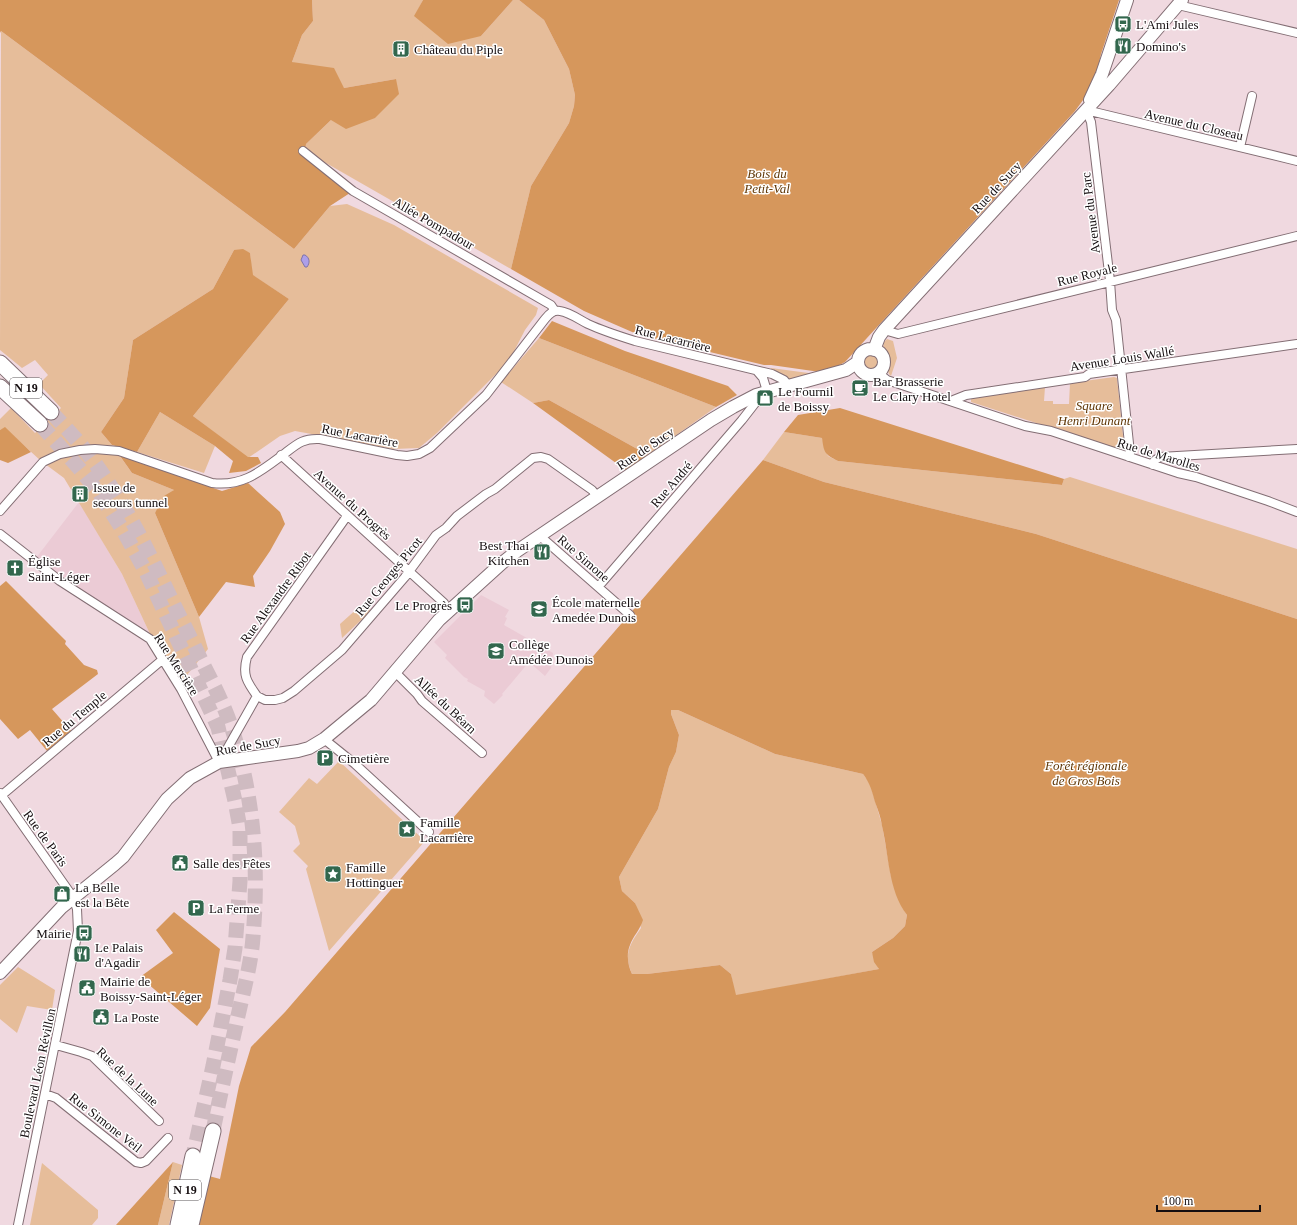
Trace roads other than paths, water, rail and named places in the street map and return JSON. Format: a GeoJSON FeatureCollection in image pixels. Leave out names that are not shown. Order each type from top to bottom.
{"type":"FeatureCollection","features":[{"type":"Feature","properties":{"kind":"highway","name":"N 19"},"geometry":{"type":"LineString","coordinates":[[0,363],[51,412]]}},
{"type":"Feature","properties":{"kind":"highway","name":"N 19"},"geometry":{"type":"LineString","coordinates":[[0,387],[40,424]]}},
{"type":"Feature","properties":{"kind":"highway","name":"N 19"},"geometry":{"type":"LineString","coordinates":[[191,1225],[213,1131]]}},
{"type":"Feature","properties":{"kind":"highway","name":"N 19"},"geometry":{"type":"LineString","coordinates":[[178,1225],[193,1156]]}},
{"type":"Feature","properties":{"kind":"main road"},"geometry":{"type":"LineString","coordinates":[[1086,110],[1102,74],[1127,0]]}},
{"type":"Feature","properties":{"kind":"main road","name":"Rue de Sucy"},"geometry":{"type":"LineString","coordinates":[[874,350],[879,337],[884,330],[1109,85],[1180,3]]}},
{"type":"Feature","properties":{"kind":"main road"},"geometry":{"type":"LineString","coordinates":[[1109,52],[1113,68],[1109,85]]}},
{"type":"Feature","properties":{"kind":"main road"},"geometry":{"type":"LineString","coordinates":[[1102,74],[1113,68],[1126,64]]}},
{"type":"Feature","properties":{"kind":"main road"},"geometry":{"type":"LineString","coordinates":[[866,350],[874,350],[878,351],[884,358],[884,367],[878,373],[871,376],[867,375],[859,366],[860,356],[866,350]]}},
{"type":"Feature","properties":{"kind":"main road","name":"Rue de Sucy"},"geometry":{"type":"LineString","coordinates":[[0,973],[56,913],[73,897],[84,890],[123,857],[171,795],[190,778],[219,762],[298,751],[309,748],[324,739],[371,700],[432,628],[452,613],[476,587],[502,563],[540,536],[711,420],[733,407],[761,393],[859,366]]}},
{"type":"Feature","properties":{"kind":"street"},"geometry":{"type":"LineString","coordinates":[[1180,3],[1297,33]]}},
{"type":"Feature","properties":{"kind":"street"},"geometry":{"type":"LineString","coordinates":[[1240,147],[1252,96]]}},
{"type":"Feature","properties":{"kind":"street","name":"Avenue du Closeau"},"geometry":{"type":"LineString","coordinates":[[1086,110],[1297,161]]}},
{"type":"Feature","properties":{"kind":"street","name":"Avenue du Parc"},"geometry":{"type":"LineString","coordinates":[[1086,110],[1091,122],[1110,281],[1112,310],[1116,320],[1130,453],[1129,457]]}},
{"type":"Feature","properties":{"kind":"street","name":"Allée Pompadour"},"geometry":{"type":"LineString","coordinates":[[303,151],[354,191],[551,305],[555,311]]}},
{"type":"Feature","properties":{"kind":"street","name":"Rue Royale"},"geometry":{"type":"LineString","coordinates":[[884,330],[898,334],[1297,236]]}},
{"type":"Feature","properties":{"kind":"street","name":"Rue Lacarrière"},"geometry":{"type":"LineString","coordinates":[[0,510],[43,462],[60,454],[80,450],[95,449],[118,451],[212,483],[222,484],[234,483],[256,474],[300,441],[310,438],[397,455],[408,456],[419,454],[430,448],[486,395],[544,319],[551,312],[555,311],[564,312],[601,329],[635,341],[772,374],[784,380],[789,386]]}},
{"type":"Feature","properties":{"kind":"street","name":"Avenue Louis Wallé"},"geometry":{"type":"LineString","coordinates":[[951,401],[966,395],[1085,377],[1089,374],[1297,344]]}},
{"type":"Feature","properties":{"kind":"street"},"geometry":{"type":"LineString","coordinates":[[757,371],[763,378],[761,393]]}},
{"type":"Feature","properties":{"kind":"street","name":"Rue de Marolles"},"geometry":{"type":"LineString","coordinates":[[878,373],[887,380],[1025,426],[1051,431],[1268,501],[1297,512]]}},
{"type":"Feature","properties":{"kind":"street","name":"Rue André"},"geometry":{"type":"LineString","coordinates":[[599,586],[742,420],[761,393]]}},
{"type":"Feature","properties":{"kind":"street"},"geometry":{"type":"LineString","coordinates":[[1153,465],[1154,461],[1160,457],[1297,449]]}},
{"type":"Feature","properties":{"kind":"street","name":"Avenue du Progrès"},"geometry":{"type":"LineString","coordinates":[[281,455],[444,603]]}},
{"type":"Feature","properties":{"kind":"street","name":"Rue Georges Picot"},"geometry":{"type":"LineString","coordinates":[[257,696],[265,700],[283,698],[294,691],[342,650],[409,571],[436,535],[446,528],[457,516],[495,489],[533,458],[541,457],[548,459],[592,490],[598,497]]}},
{"type":"Feature","properties":{"kind":"street","name":"Rue Alexandre Ribot"},"geometry":{"type":"LineString","coordinates":[[257,696],[248,683],[245,675],[244,666],[247,657],[347,516]]}},
{"type":"Feature","properties":{"kind":"street","name":"Rue Mercière"},"geometry":{"type":"LineString","coordinates":[[0,534],[60,580],[150,639],[181,689],[219,762]]}},
{"type":"Feature","properties":{"kind":"street","name":"Rue Simone"},"geometry":{"type":"LineString","coordinates":[[540,536],[599,586],[630,615]]}},
{"type":"Feature","properties":{"kind":"street","name":"Rue du Temple"},"geometry":{"type":"LineString","coordinates":[[2,798],[162,660]]}},
{"type":"Feature","properties":{"kind":"street","name":"Allée du Béarn"},"geometry":{"type":"LineString","coordinates":[[395,672],[422,701],[482,753]]}},
{"type":"Feature","properties":{"kind":"street"},"geometry":{"type":"LineString","coordinates":[[219,762],[228,749],[257,696]]}},
{"type":"Feature","properties":{"kind":"street"},"geometry":{"type":"LineString","coordinates":[[324,739],[355,764],[429,832]]}},
{"type":"Feature","properties":{"kind":"street","name":"Rue de Paris"},"geometry":{"type":"LineString","coordinates":[[2,798],[73,897]]}},
{"type":"Feature","properties":{"kind":"street","name":"Boulevard Léon Révillon"},"geometry":{"type":"LineString","coordinates":[[18,1225],[56,1045],[79,925],[77,909],[73,897]]}},
{"type":"Feature","properties":{"kind":"street","name":"Rue de la Lune"},"geometry":{"type":"LineString","coordinates":[[56,1045],[92,1056],[159,1121]]}},
{"type":"Feature","properties":{"kind":"street","name":"Rue Simone Veil"},"geometry":{"type":"LineString","coordinates":[[45,1094],[56,1098],[136,1162],[141,1163],[146,1161],[168,1138]]}},
{"type":"Feature","properties":{"kind":"tunnel"},"geometry":{"type":"LineString","coordinates":[[51,412],[94,461],[121,502],[150,555],[218,694],[230,722],[246,783],[255,859],[255,911],[252,948],[213,1131]]}},
{"type":"Feature","properties":{"kind":"tunnel"},"geometry":{"type":"LineString","coordinates":[[40,424],[99,493],[123,530],[146,572],[218,727],[235,801],[240,828],[240,881],[235,948],[213,1066],[193,1156]]}},
{"type":"Feature","properties":{"kind":"place","name":"L'Ami Jules"},"geometry":{"type":"Point","coordinates":[1123,24]}},
{"type":"Feature","properties":{"kind":"place","name":"Domino's"},"geometry":{"type":"Point","coordinates":[1123,46]}},
{"type":"Feature","properties":{"kind":"place","name":"Château du Piple"},"geometry":{"type":"Point","coordinates":[401,49]}},
{"type":"Feature","properties":{"kind":"place","name":"Bar Brasserie Le Clary Hotel"},"geometry":{"type":"Point","coordinates":[860,388]}},
{"type":"Feature","properties":{"kind":"place","name":"Le Fournil de Boissy"},"geometry":{"type":"Point","coordinates":[765,398]}},
{"type":"Feature","properties":{"kind":"place","name":"Issue de secours tunnel"},"geometry":{"type":"Point","coordinates":[80,494]}},
{"type":"Feature","properties":{"kind":"place","name":"Best Thai Kitchen"},"geometry":{"type":"Point","coordinates":[542,552]}},
{"type":"Feature","properties":{"kind":"place","name":"Église Saint-Léger"},"geometry":{"type":"Point","coordinates":[15,568]}},
{"type":"Feature","properties":{"kind":"place","name":"Le Progrès"},"geometry":{"type":"Point","coordinates":[465,605]}},
{"type":"Feature","properties":{"kind":"place","name":"École maternelle Amedée Dunois"},"geometry":{"type":"Point","coordinates":[539,609]}},
{"type":"Feature","properties":{"kind":"place","name":"Collège Amédée Dunois"},"geometry":{"type":"Point","coordinates":[496,651]}},
{"type":"Feature","properties":{"kind":"place","name":"Cimetière"},"geometry":{"type":"Point","coordinates":[325,758]}},
{"type":"Feature","properties":{"kind":"place","name":"Famille Lacarrière"},"geometry":{"type":"Point","coordinates":[407,829]}},
{"type":"Feature","properties":{"kind":"place","name":"Salle des Fêtes"},"geometry":{"type":"Point","coordinates":[180,863]}},
{"type":"Feature","properties":{"kind":"place","name":"Famille Hottinguer"},"geometry":{"type":"Point","coordinates":[333,874]}},
{"type":"Feature","properties":{"kind":"place","name":"La Belle est la Bête"},"geometry":{"type":"Point","coordinates":[62,894]}},
{"type":"Feature","properties":{"kind":"place","name":"La Ferme"},"geometry":{"type":"Point","coordinates":[196,908]}},
{"type":"Feature","properties":{"kind":"place","name":"Mairie"},"geometry":{"type":"Point","coordinates":[84,933]}},
{"type":"Feature","properties":{"kind":"place","name":"Le Palais d'Agadir"},"geometry":{"type":"Point","coordinates":[82,954]}},
{"type":"Feature","properties":{"kind":"place","name":"Mairie de Boissy-Saint-Léger"},"geometry":{"type":"Point","coordinates":[87,988]}},
{"type":"Feature","properties":{"kind":"place","name":"La Poste"},"geometry":{"type":"Point","coordinates":[101,1017]}},
{"type":"Feature","properties":{"kind":"park label","name":"Bois du Petit-Val"},"geometry":{"type":"Point","coordinates":[767,180]}},
{"type":"Feature","properties":{"kind":"park label","name":"Square Henri Dunant"},"geometry":{"type":"Point","coordinates":[1094,412]}},
{"type":"Feature","properties":{"kind":"park label","name":"Forêt régionale de Gros Bois"},"geometry":{"type":"Point","coordinates":[1086,772]}}]}
